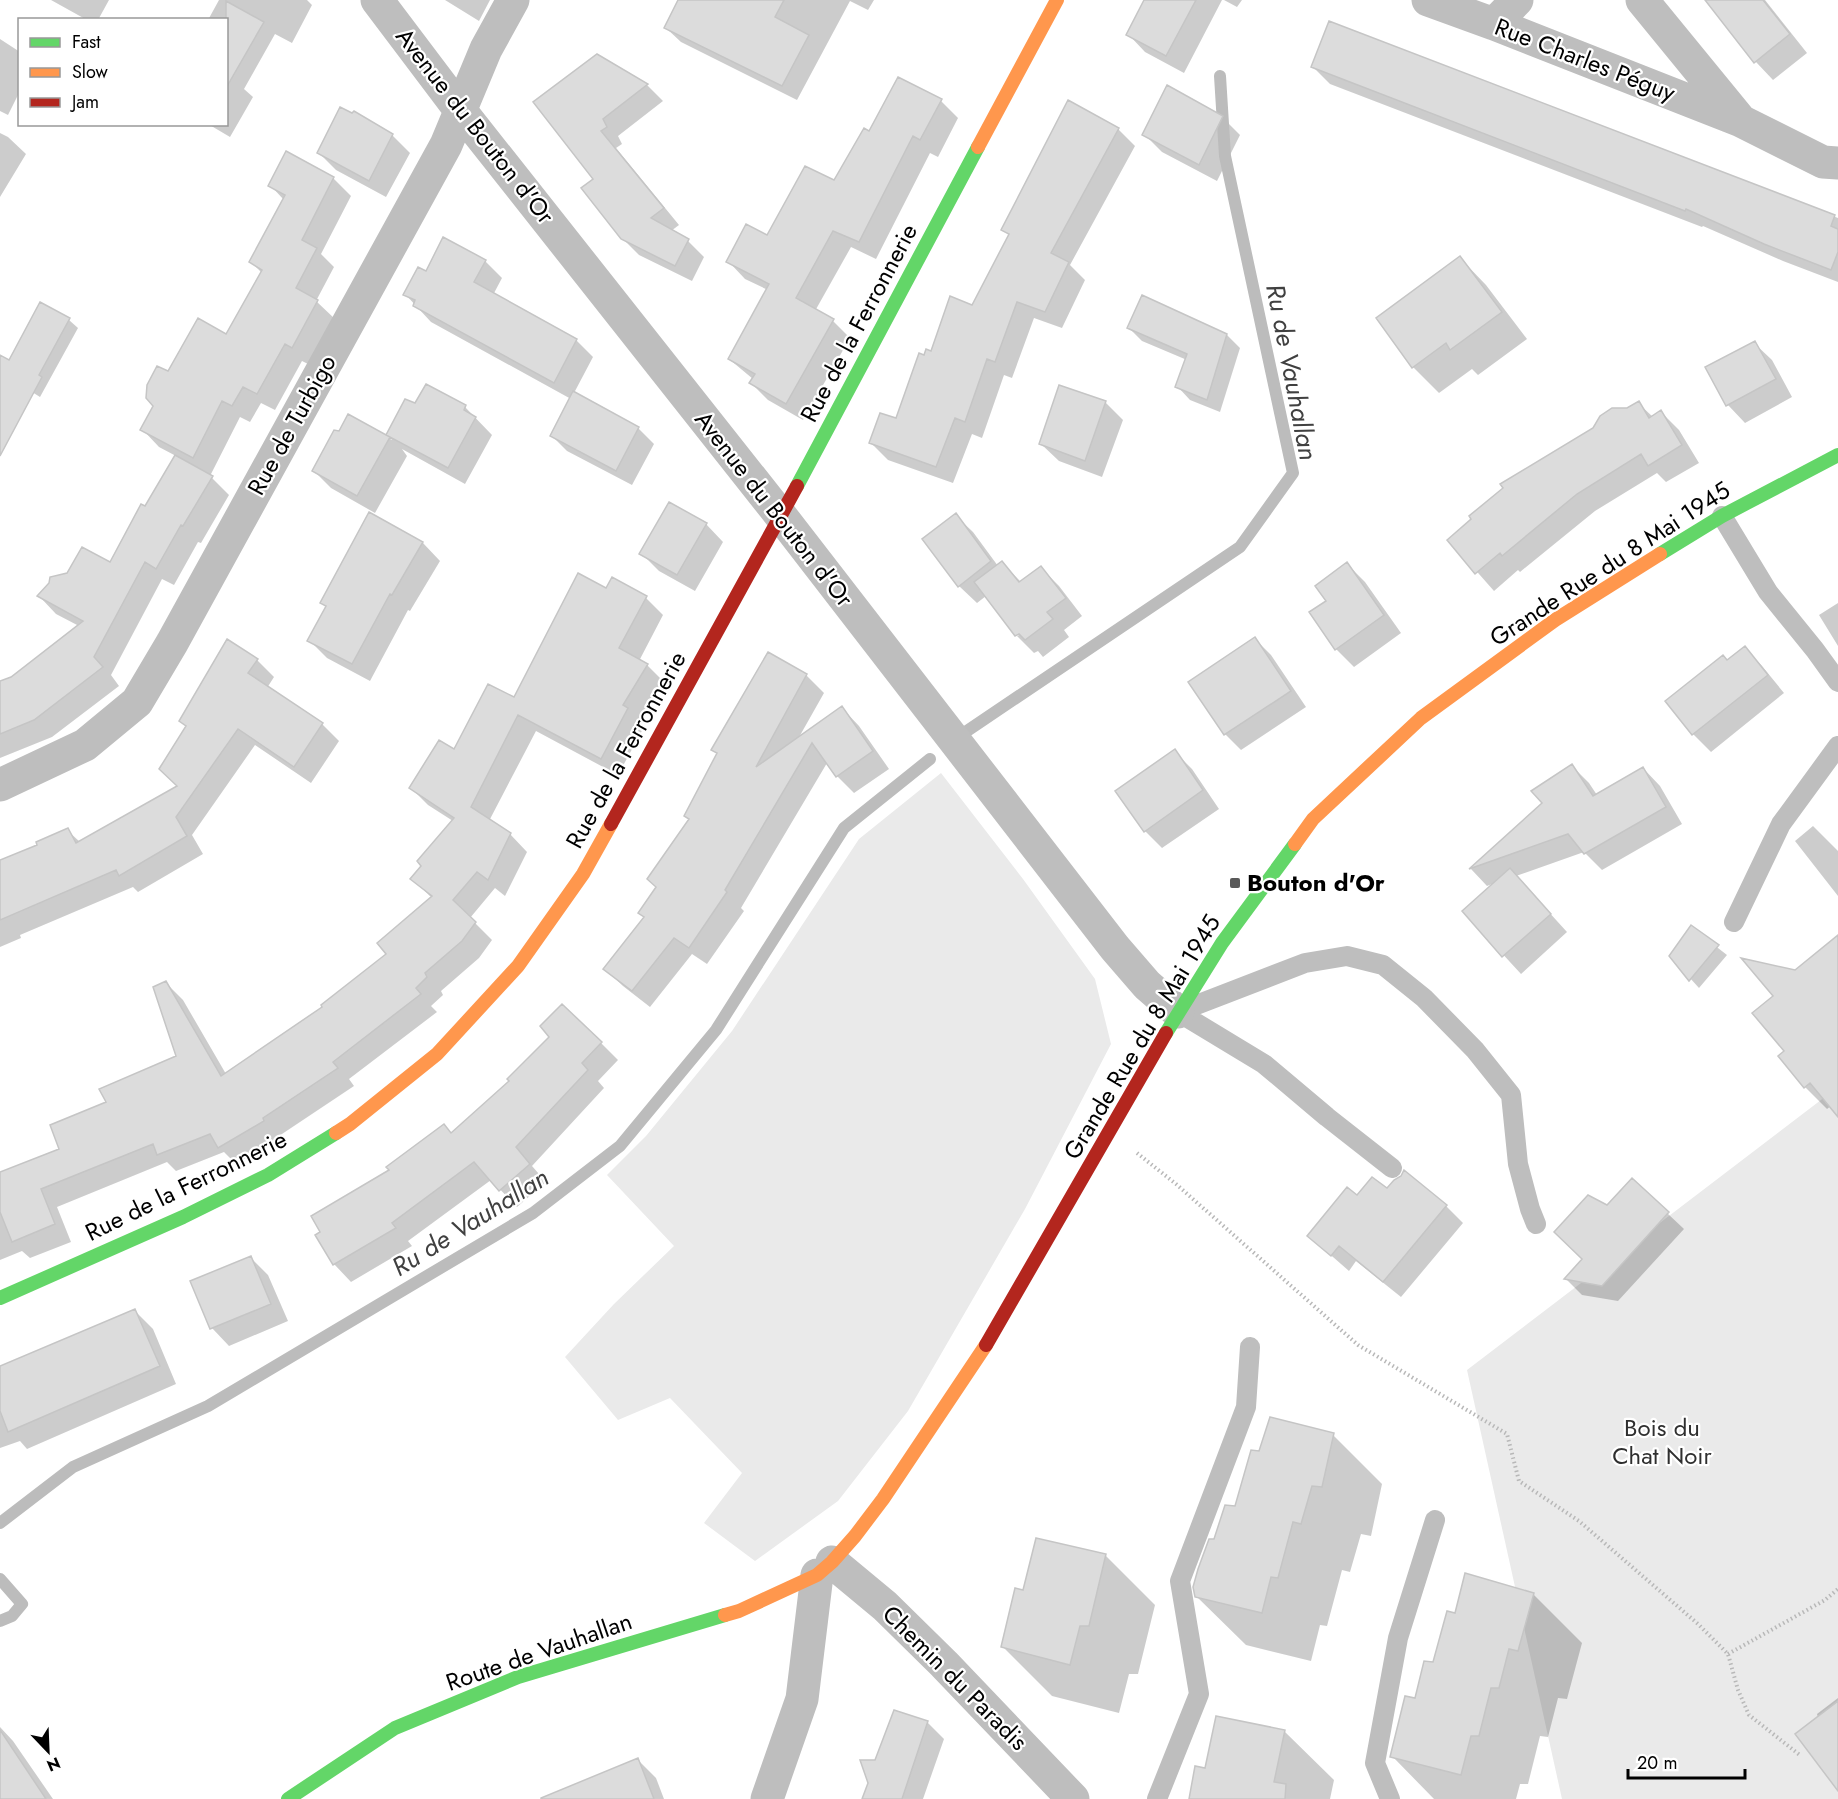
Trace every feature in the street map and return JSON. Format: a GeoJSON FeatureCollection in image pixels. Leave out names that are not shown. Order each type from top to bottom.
{"type":"FeatureCollection","features":[{"type":"Feature","properties":{"kind":"main road","name":"Rue de la Ferronnerie"},"geometry":{"type":"LineString","coordinates":[[0,1298],[183,1217],[268,1175],[350,1124],[437,1054],[518,966],[583,874],[781,516],[1057,0]]}},
{"type":"Feature","properties":{"kind":"main road","name":"Grande Rue du 8 Mai 1945"},"geometry":{"type":"LineString","coordinates":[[824,1568],[855,1536],[883,1499],[986,1345],[1178,1012],[1222,943],[1313,819],[1421,718],[1555,620],[1722,516],[1838,454]]}},
{"type":"Feature","properties":{"kind":"main road","name":"Route de Vauhallan"},"geometry":{"type":"LineString","coordinates":[[288,1799],[395,1728],[518,1677],[739,1611],[824,1568]]}},
{"type":"Feature","properties":{"kind":"street","name":"Avenue du Bouton d'Or"},"geometry":{"type":"LineString","coordinates":[[377,0],[460,110],[781,516],[1115,948],[1147,985],[1178,1012]]}},
{"type":"Feature","properties":{"kind":"street","name":"Rue de Turbigo"},"geometry":{"type":"LineString","coordinates":[[0,785],[85,745],[137,702],[172,643],[446,145],[486,49],[513,0]]}},
{"type":"Feature","properties":{"kind":"street","name":"Rue Charles Péguy"},"geometry":{"type":"LineString","coordinates":[[1428,0],[1741,121],[1823,162],[1838,163]]}},
{"type":"Feature","properties":{"kind":"street"},"geometry":{"type":"LineString","coordinates":[[1494,24],[1517,0]]}},
{"type":"Feature","properties":{"kind":"street","name":"Rue Charles Péguy"},"geometry":{"type":"LineString","coordinates":[[1642,0],[1741,121]]}},
{"type":"Feature","properties":{"kind":"street"},"geometry":{"type":"LineString","coordinates":[[766,1799],[802,1698],[824,1568]]}},
{"type":"Feature","properties":{"kind":"street","name":"Chemin du Paradis"},"geometry":{"type":"LineString","coordinates":[[824,1568],[885,1606],[1073,1799]]}},
{"type":"Feature","properties":{"kind":"lane"},"geometry":{"type":"LineString","coordinates":[[1722,516],[1768,592],[1838,682]]}},
{"type":"Feature","properties":{"kind":"lane"},"geometry":{"type":"LineString","coordinates":[[1734,922],[1781,824],[1838,746]]}},
{"type":"Feature","properties":{"kind":"lane"},"geometry":{"type":"LineString","coordinates":[[1178,1012],[1305,963],[1347,957],[1383,965],[1424,998],[1474,1050],[1511,1095],[1518,1164],[1536,1224]]}},
{"type":"Feature","properties":{"kind":"lane"},"geometry":{"type":"LineString","coordinates":[[1178,1012],[1264,1064],[1392,1168]]}},
{"type":"Feature","properties":{"kind":"lane"},"geometry":{"type":"LineString","coordinates":[[1157,1799],[1199,1694],[1180,1581],[1246,1407],[1250,1347]]}},
{"type":"Feature","properties":{"kind":"lane"},"geometry":{"type":"LineString","coordinates":[[1390,1799],[1375,1763],[1398,1638],[1435,1520]]}},
{"type":"Feature","properties":{"kind":"path"},"geometry":{"type":"LineString","coordinates":[[1110,1131],[1176,1184],[1358,1345],[1507,1434],[1519,1481],[1579,1521],[1698,1624],[1728,1654],[1738,1690],[1749,1715],[1801,1756]]}},
{"type":"Feature","properties":{"kind":"path"},"geometry":{"type":"LineString","coordinates":[[1728,1654],[1825,1600],[1838,1589]]}},
{"type":"Feature","properties":{"kind":"green space"},"geometry":{"type":"Polygon","coordinates":[[[941,773],[1023,879],[1095,979],[1111,1044],[1025,1209],[908,1411],[838,1501],[755,1561],[704,1523],[742,1473],[670,1398],[618,1420],[565,1357],[614,1304],[674,1246],[607,1175],[646,1136],[732,1031],[859,839],[941,773]]]}},
{"type":"Feature","properties":{"kind":"green space","name":"Bois du Chat Noir"},"geometry":{"type":"Polygon","coordinates":[[[1838,1087],[1838,1799],[1562,1799],[1467,1370],[1838,1087]]]}},
{"type":"Feature","properties":{"kind":"building"},"geometry":{"type":"Polygon","coordinates":[[[678,0],[784,0],[775,17],[809,35],[782,86],[664,28],[678,0]]]}},
{"type":"Feature","properties":{"kind":"building"},"geometry":{"type":"Polygon","coordinates":[[[1144,0],[1196,0],[1166,56],[1126,35],[1144,0]]]}},
{"type":"Feature","properties":{"kind":"building"},"geometry":{"type":"Polygon","coordinates":[[[1705,0],[1763,0],[1790,34],[1754,63],[1705,0]]]}},
{"type":"Feature","properties":{"kind":"building"},"geometry":{"type":"Polygon","coordinates":[[[226,1],[264,22],[228,85],[228,18],[226,18],[226,1]]]}},
{"type":"Feature","properties":{"kind":"building"},"geometry":{"type":"Polygon","coordinates":[[[1329,21],[1835,215],[1831,226],[1838,229],[1838,252],[1831,270],[1764,244],[1686,209],[1685,211],[1311,67],[1329,21]]]}},
{"type":"Feature","properties":{"kind":"building"},"geometry":{"type":"Polygon","coordinates":[[[597,54],[648,84],[603,119],[607,127],[601,131],[664,208],[651,218],[689,239],[675,266],[621,239],[581,188],[593,179],[533,102],[597,54]]]}},
{"type":"Feature","properties":{"kind":"building"},"geometry":{"type":"Polygon","coordinates":[[[898,77],[942,99],[920,140],[913,136],[859,242],[833,231],[796,298],[834,319],[786,404],[749,383],[755,374],[728,359],[769,284],[726,262],[746,224],[767,235],[805,166],[834,180],[864,128],[869,131],[898,77]]]}},
{"type":"Feature","properties":{"kind":"building"},"geometry":{"type":"Polygon","coordinates":[[[1167,85],[1223,116],[1199,165],[1142,135],[1167,85]]]}},
{"type":"Feature","properties":{"kind":"building"},"geometry":{"type":"Polygon","coordinates":[[[1068,100],[1119,128],[1051,253],[1069,262],[1045,312],[1017,302],[995,362],[987,359],[965,422],[955,418],[936,467],[869,443],[880,413],[896,418],[919,353],[924,355],[926,349],[931,351],[950,296],[972,305],[1009,234],[1001,230],[1068,100]]]}},
{"type":"Feature","properties":{"kind":"building"},"geometry":{"type":"Polygon","coordinates":[[[340,107],[352,113],[354,111],[393,134],[369,181],[317,153],[340,107]]]}},
{"type":"Feature","properties":{"kind":"building"},"geometry":{"type":"Polygon","coordinates":[[[286,151],[334,177],[302,240],[317,248],[296,288],[318,300],[292,348],[285,344],[257,394],[243,387],[232,406],[222,401],[193,458],[140,430],[153,406],[146,398],[147,385],[157,366],[168,371],[198,318],[226,334],[262,270],[249,262],[285,195],[268,186],[286,151]]]}},
{"type":"Feature","properties":{"kind":"building"},"geometry":{"type":"Polygon","coordinates":[[[443,237],[486,260],[474,282],[577,339],[554,383],[413,306],[415,300],[403,295],[418,267],[426,271],[443,237]]]}},
{"type":"Feature","properties":{"kind":"building"},"geometry":{"type":"Polygon","coordinates":[[[1460,256],[1502,312],[1450,350],[1446,343],[1412,368],[1376,318],[1460,256]]]}},
{"type":"Feature","properties":{"kind":"building"},"geometry":{"type":"Polygon","coordinates":[[[1142,295],[1227,334],[1207,400],[1175,387],[1187,354],[1127,328],[1142,295]]]}},
{"type":"Feature","properties":{"kind":"building"},"geometry":{"type":"Polygon","coordinates":[[[40,302],[70,318],[39,375],[42,377],[0,456],[0,355],[9,360],[40,302]]]}},
{"type":"Feature","properties":{"kind":"building"},"geometry":{"type":"Polygon","coordinates":[[[1755,341],[1776,379],[1726,406],[1705,367],[1755,341]]]}},
{"type":"Feature","properties":{"kind":"building"},"geometry":{"type":"Polygon","coordinates":[[[426,384],[466,405],[464,410],[476,417],[448,468],[386,435],[405,399],[415,403],[426,384]]]}},
{"type":"Feature","properties":{"kind":"building"},"geometry":{"type":"Polygon","coordinates":[[[1059,385],[1106,401],[1085,461],[1039,444],[1059,385]]]}},
{"type":"Feature","properties":{"kind":"building"},"geometry":{"type":"Polygon","coordinates":[[[573,391],[639,427],[616,471],[550,436],[573,391]]]}},
{"type":"Feature","properties":{"kind":"building"},"geometry":{"type":"Polygon","coordinates":[[[1639,401],[1649,418],[1661,410],[1682,445],[1648,466],[1641,454],[1577,494],[1502,556],[1500,553],[1475,574],[1447,540],[1471,519],[1469,516],[1503,488],[1500,484],[1593,428],[1600,416],[1612,408],[1627,408],[1639,401]]]}},
{"type":"Feature","properties":{"kind":"building"},"geometry":{"type":"Polygon","coordinates":[[[348,414],[390,437],[357,496],[312,471],[334,430],[339,431],[348,414]]]}},
{"type":"Feature","properties":{"kind":"building"},"geometry":{"type":"Polygon","coordinates":[[[175,455],[213,476],[156,569],[145,562],[94,657],[103,667],[34,720],[0,734],[0,681],[11,677],[83,621],[37,596],[49,583],[50,577],[67,573],[82,547],[110,562],[141,504],[145,506],[175,455]]]}},
{"type":"Feature","properties":{"kind":"building"},"geometry":{"type":"Polygon","coordinates":[[[669,502],[707,523],[677,575],[639,554],[669,502]]]}},
{"type":"Feature","properties":{"kind":"building"},"geometry":{"type":"Polygon","coordinates":[[[369,512],[423,542],[392,595],[390,594],[352,664],[307,641],[326,606],[320,603],[369,512]]]}},
{"type":"Feature","properties":{"kind":"building"},"geometry":{"type":"Polygon","coordinates":[[[956,513],[991,561],[958,587],[922,539],[956,513]]]}},
{"type":"Feature","properties":{"kind":"building"},"geometry":{"type":"Polygon","coordinates":[[[1002,561],[1019,582],[1041,566],[1066,598],[1047,612],[1053,619],[1025,640],[1019,634],[1015,636],[974,582],[1002,561]]]}},
{"type":"Feature","properties":{"kind":"building"},"geometry":{"type":"Polygon","coordinates":[[[1347,562],[1384,615],[1335,650],[1309,612],[1326,601],[1315,586],[1347,562]]]}},
{"type":"Feature","properties":{"kind":"building"},"geometry":{"type":"Polygon","coordinates":[[[578,573],[606,588],[612,577],[647,596],[619,648],[648,664],[623,705],[628,708],[601,759],[518,715],[471,807],[511,833],[488,880],[477,872],[453,900],[476,922],[462,941],[425,973],[427,977],[416,988],[421,994],[333,1062],[338,1068],[263,1118],[264,1121],[218,1148],[210,1134],[157,1155],[153,1144],[41,1189],[55,1224],[12,1242],[0,1212],[0,1172],[59,1149],[50,1125],[106,1102],[99,1089],[176,1056],[153,987],[166,981],[221,1076],[322,1007],[321,1005],[386,954],[377,943],[432,896],[410,879],[421,866],[417,861],[454,818],[409,788],[439,740],[454,749],[488,684],[514,697],[578,573]]]}},
{"type":"Feature","properties":{"kind":"building"},"geometry":{"type":"Polygon","coordinates":[[[1255,637],[1291,691],[1224,735],[1188,682],[1255,637]]]}},
{"type":"Feature","properties":{"kind":"building"},"geometry":{"type":"Polygon","coordinates":[[[227,639],[258,659],[248,673],[323,723],[294,767],[238,729],[176,817],[187,836],[119,876],[116,870],[0,920],[0,860],[37,845],[36,842],[68,828],[76,843],[177,786],[159,769],[186,726],[179,721],[227,639]]]}},
{"type":"Feature","properties":{"kind":"building"},"geometry":{"type":"Polygon","coordinates":[[[1745,646],[1768,675],[1692,735],[1665,701],[1723,655],[1727,660],[1745,646]]]}},
{"type":"Feature","properties":{"kind":"building"},"geometry":{"type":"Polygon","coordinates":[[[768,652],[807,674],[756,767],[842,706],[873,751],[836,777],[812,743],[725,890],[727,892],[689,948],[674,938],[632,991],[603,969],[644,917],[638,913],[656,887],[647,879],[689,819],[684,816],[717,753],[711,750],[768,652]]]}},
{"type":"Feature","properties":{"kind":"building"},"geometry":{"type":"Polygon","coordinates":[[[1175,749],[1203,790],[1144,832],[1115,791],[1175,749]]]}},
{"type":"Feature","properties":{"kind":"building"},"geometry":{"type":"Polygon","coordinates":[[[1572,764],[1593,796],[1643,767],[1666,807],[1584,854],[1568,834],[1469,869],[1542,803],[1531,791],[1572,764]]]}},
{"type":"Feature","properties":{"kind":"building"},"geometry":{"type":"Polygon","coordinates":[[[1510,868],[1551,914],[1502,957],[1462,911],[1510,868]]]}},
{"type":"Feature","properties":{"kind":"building"},"geometry":{"type":"Polygon","coordinates":[[[1691,925],[1719,945],[1689,981],[1669,956],[1691,925]]]}},
{"type":"Feature","properties":{"kind":"building"},"geometry":{"type":"Polygon","coordinates":[[[1838,935],[1838,1117],[1810,1083],[1804,1088],[1778,1056],[1784,1051],[1752,1013],[1773,996],[1741,958],[1795,970],[1838,935]]]}},
{"type":"Feature","properties":{"kind":"building"},"geometry":{"type":"Polygon","coordinates":[[[562,1004],[602,1042],[582,1063],[588,1070],[516,1147],[530,1164],[499,1191],[474,1162],[392,1223],[396,1228],[333,1265],[315,1235],[320,1232],[311,1216],[389,1170],[386,1167],[444,1124],[451,1133],[509,1081],[507,1079],[549,1037],[540,1026],[562,1004]]]}},
{"type":"Feature","properties":{"kind":"building"},"geometry":{"type":"Polygon","coordinates":[[[1404,1170],[1447,1205],[1383,1282],[1339,1246],[1331,1256],[1307,1236],[1347,1187],[1357,1195],[1372,1177],[1387,1188],[1401,1176],[1404,1170]]]}},
{"type":"Feature","properties":{"kind":"building"},"geometry":{"type":"Polygon","coordinates":[[[1632,1178],[1669,1212],[1602,1286],[1564,1279],[1582,1259],[1554,1232],[1588,1195],[1607,1205],[1632,1178]]]}},
{"type":"Feature","properties":{"kind":"building"},"geometry":{"type":"Polygon","coordinates":[[[251,1256],[271,1304],[210,1329],[190,1281],[251,1256]]]}},
{"type":"Feature","properties":{"kind":"building"},"geometry":{"type":"Polygon","coordinates":[[[135,1309],[160,1366],[8,1432],[0,1411],[0,1366],[135,1309]]]}},
{"type":"Feature","properties":{"kind":"building"},"geometry":{"type":"Polygon","coordinates":[[[1270,1417],[1334,1433],[1322,1487],[1312,1486],[1301,1524],[1293,1522],[1278,1578],[1271,1577],[1262,1613],[1195,1597],[1193,1587],[1209,1539],[1214,1539],[1225,1505],[1235,1506],[1251,1450],[1259,1451],[1270,1417]]]}},
{"type":"Feature","properties":{"kind":"building"},"geometry":{"type":"Polygon","coordinates":[[[1036,1538],[1106,1554],[1089,1626],[1080,1626],[1070,1665],[1001,1647],[1015,1588],[1023,1590],[1036,1538]]]}},
{"type":"Feature","properties":{"kind":"building"},"geometry":{"type":"Polygon","coordinates":[[[1465,1573],[1534,1593],[1518,1651],[1509,1649],[1499,1688],[1491,1688],[1479,1736],[1471,1736],[1461,1775],[1390,1757],[1405,1696],[1415,1698],[1424,1661],[1433,1662],[1447,1611],[1455,1613],[1465,1573]]]}},
{"type":"Feature","properties":{"kind":"building"},"geometry":{"type":"Polygon","coordinates":[[[1838,1701],[1838,1791],[1795,1734],[1838,1701]]]}},
{"type":"Feature","properties":{"kind":"building"},"geometry":{"type":"Polygon","coordinates":[[[894,1710],[928,1721],[902,1799],[862,1799],[868,1783],[860,1760],[875,1760],[894,1710]]]}},
{"type":"Feature","properties":{"kind":"building"},"geometry":{"type":"Polygon","coordinates":[[[1216,1716],[1285,1730],[1274,1782],[1286,1784],[1285,1799],[1189,1799],[1195,1766],[1205,1768],[1216,1716]]]}},
{"type":"Feature","properties":{"kind":"building"},"geometry":{"type":"Polygon","coordinates":[[[0,1730],[46,1799],[0,1799],[0,1730]]]}},
{"type":"Feature","properties":{"kind":"building"},"geometry":{"type":"Polygon","coordinates":[[[638,1758],[654,1799],[541,1799],[541,1798],[638,1758]]]}},
{"type":"Feature","properties":{"kind":"waterway","name":"Ru de Vauhallan"},"geometry":{"type":"LineString","coordinates":[[964,733],[1240,547],[1293,473],[1225,156],[1220,76]]}},
{"type":"Feature","properties":{"kind":"waterway","name":"Ru de Vauhallan"},"geometry":{"type":"LineString","coordinates":[[0,1523],[73,1467],[208,1406],[533,1213],[620,1146],[716,1030],[844,828],[930,759]]}},
{"type":"Feature","properties":{"kind":"waterway","name":"Ru de Vauhallan"},"geometry":{"type":"LineString","coordinates":[[0,1579],[22,1604],[12,1616],[0,1621]]}},
{"type":"Feature","properties":{"kind":"traffic: fast"},"geometry":{"type":"LineString","coordinates":[[797,486],[978,147]]}},
{"type":"Feature","properties":{"kind":"traffic: fast"},"geometry":{"type":"LineString","coordinates":[[1660,554],[1722,516],[1838,455]]}},
{"type":"Feature","properties":{"kind":"traffic: fast"},"geometry":{"type":"LineString","coordinates":[[1166,1033],[1222,943],[1295,844]]}},
{"type":"Feature","properties":{"kind":"traffic: fast"},"geometry":{"type":"LineString","coordinates":[[0,1298],[183,1217],[268,1175],[336,1133]]}},
{"type":"Feature","properties":{"kind":"traffic: fast"},"geometry":{"type":"LineString","coordinates":[[288,1799],[395,1728],[518,1677],[725,1615]]}},
{"type":"Feature","properties":{"kind":"traffic: slow"},"geometry":{"type":"LineString","coordinates":[[978,147],[1057,0]]}},
{"type":"Feature","properties":{"kind":"traffic: slow"},"geometry":{"type":"LineString","coordinates":[[1295,844],[1313,819],[1421,718],[1555,620],[1660,554]]}},
{"type":"Feature","properties":{"kind":"traffic: slow"},"geometry":{"type":"LineString","coordinates":[[336,1133],[437,1054],[518,966],[583,874],[611,824]]}},
{"type":"Feature","properties":{"kind":"traffic: slow"},"geometry":{"type":"LineString","coordinates":[[725,1615],[739,1611],[817,1575],[832,1562],[883,1499],[986,1345]]}},
{"type":"Feature","properties":{"kind":"traffic: jam"},"geometry":{"type":"LineString","coordinates":[[611,824],[797,486]]}},
{"type":"Feature","properties":{"kind":"traffic: jam"},"geometry":{"type":"LineString","coordinates":[[986,1345],[1166,1033]]}},
{"type":"Feature","properties":{"kind":"place","name":"Bouton d'Or"},"geometry":{"type":"Point","coordinates":[1235,883]}}]}
